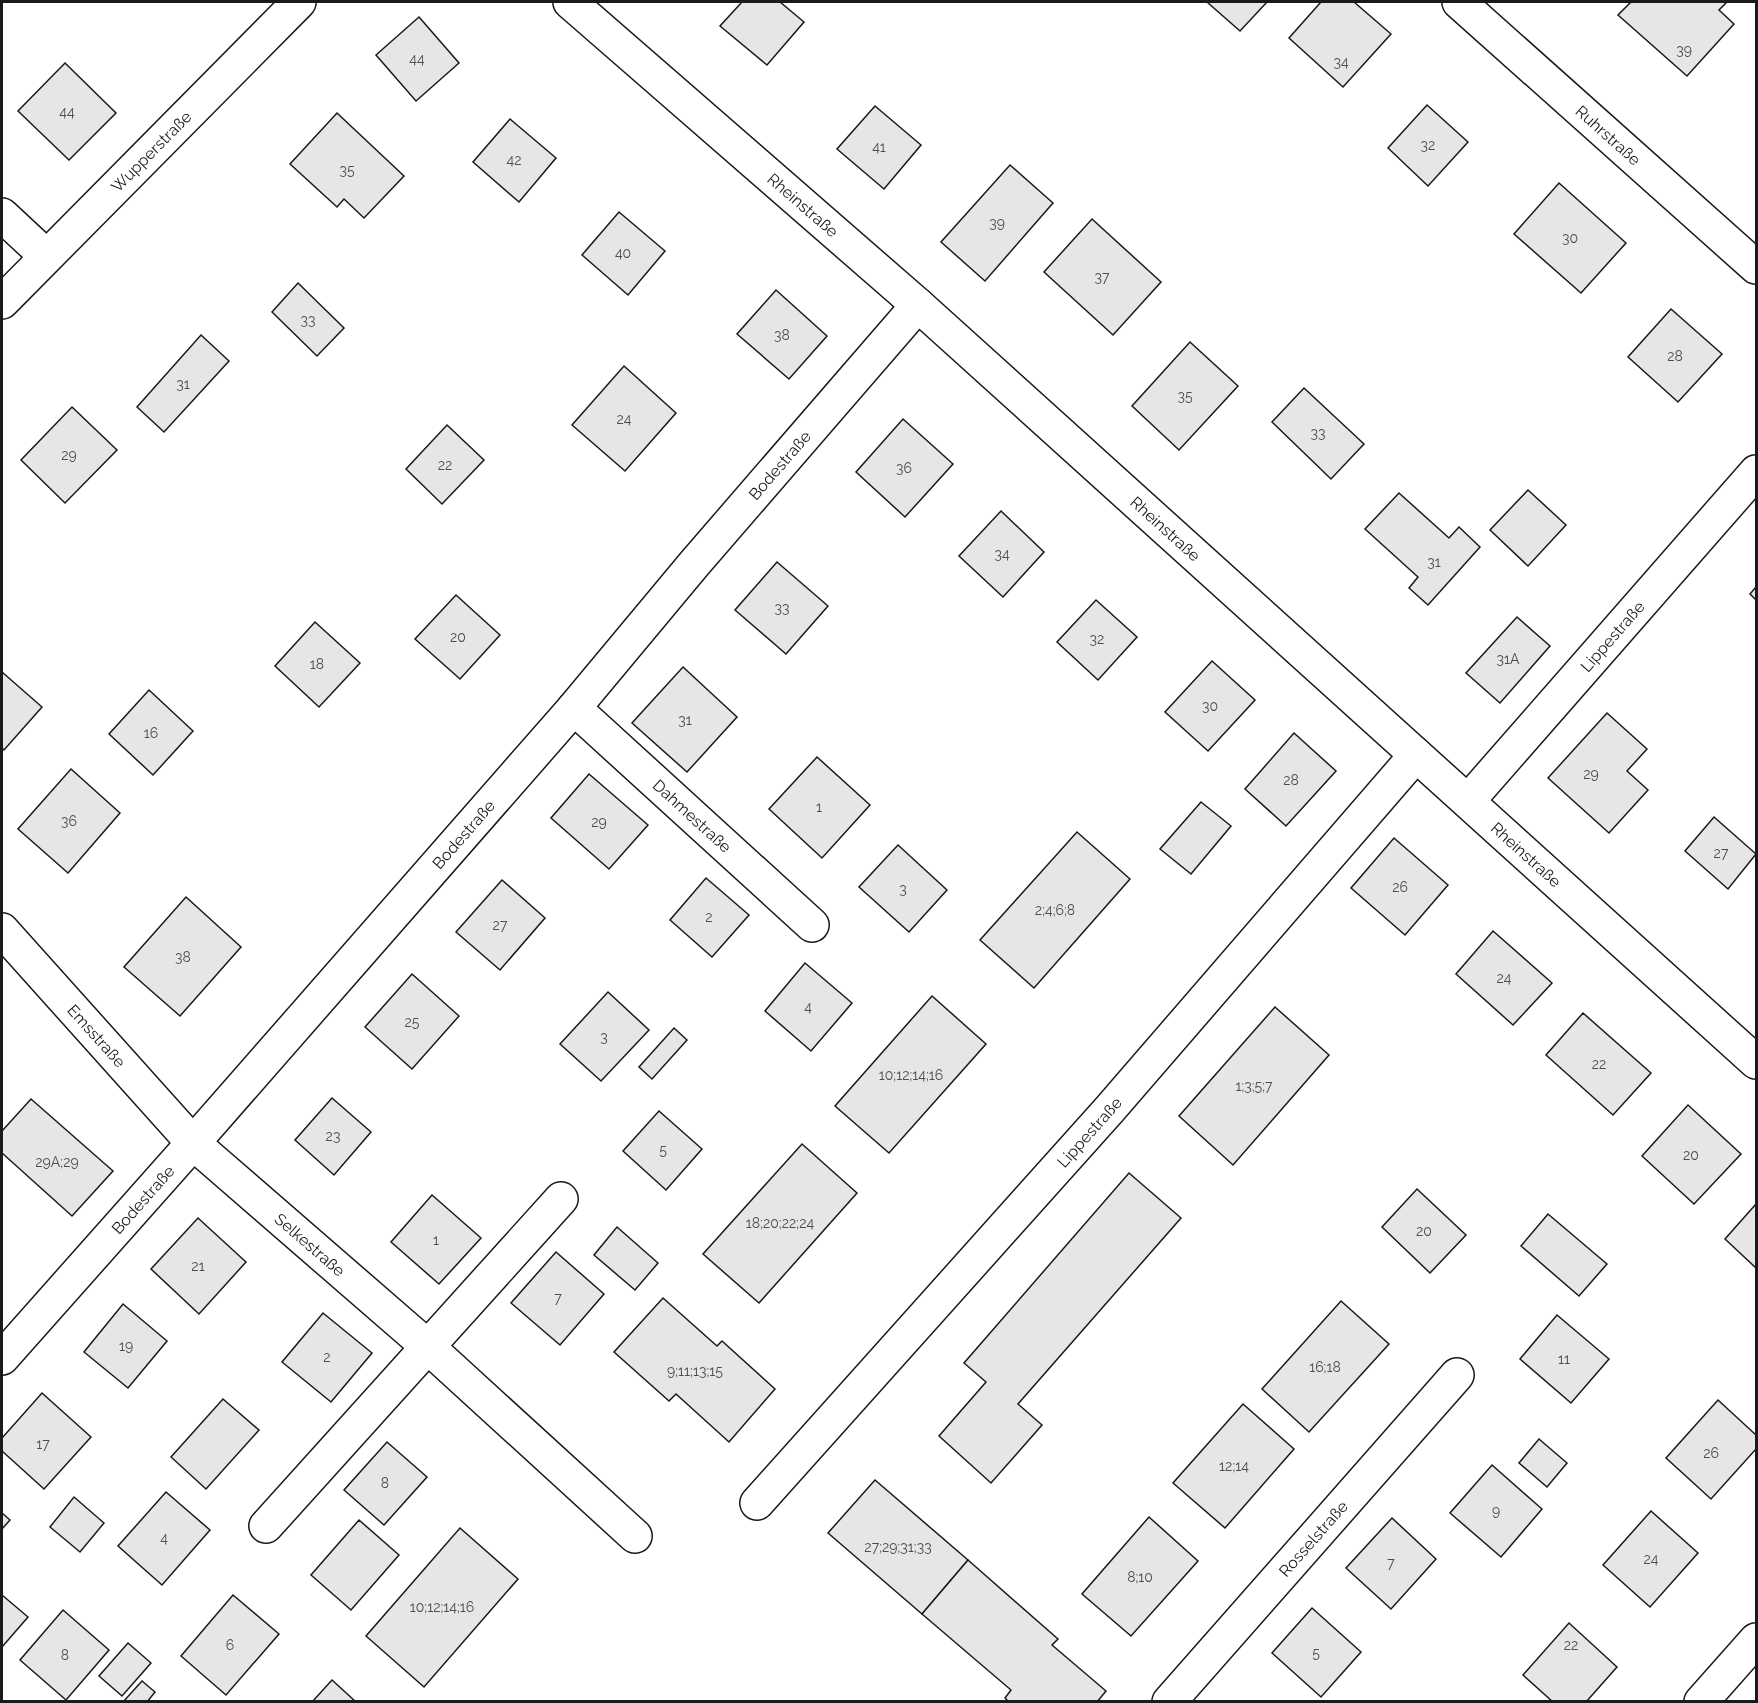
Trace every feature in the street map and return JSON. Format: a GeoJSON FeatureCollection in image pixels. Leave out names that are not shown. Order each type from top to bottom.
{"type":"FeatureCollection","features":[{"type":"Feature","properties":{"kind":"street","name":"Wupperstraße"},"geometry":{"type":"LineString","coordinates":[[2,302],[299,2]]}},
{"type":"Feature","properties":{"kind":"street","name":"Rheinstraße"},"geometry":{"type":"LineString","coordinates":[[570,2],[918,305],[1756,1062]]}},
{"type":"Feature","properties":{"kind":"street","name":"Ruhrstraße"},"geometry":{"type":"LineString","coordinates":[[1459,2],[1756,267]]}},
{"type":"Feature","properties":{"kind":"street"},"geometry":{"type":"LineString","coordinates":[[2,214],[46,256]]}},
{"type":"Feature","properties":{"kind":"street","name":"Bodestraße"},"geometry":{"type":"LineString","coordinates":[[2,1358],[574,708],[694,564],[918,305]]}},
{"type":"Feature","properties":{"kind":"street","name":"Lippestraße"},"geometry":{"type":"LineString","coordinates":[[1468,801],[1756,472]]}},
{"type":"Feature","properties":{"kind":"street","name":"Dahmestraße"},"geometry":{"type":"LineString","coordinates":[[574,708],[812,925]]}},
{"type":"Feature","properties":{"kind":"street","name":"Lippestraße"},"geometry":{"type":"LineString","coordinates":[[757,1503],[1109,1110],[1416,754]]}},
{"type":"Feature","properties":{"kind":"street","name":"Emsstraße"},"geometry":{"type":"LineString","coordinates":[[2,930],[193,1143]]}},
{"type":"Feature","properties":{"kind":"street","name":"Selkestraße"},"geometry":{"type":"LineString","coordinates":[[193,1143],[427,1346],[635,1536]]}},
{"type":"Feature","properties":{"kind":"street"},"geometry":{"type":"LineString","coordinates":[[267,1526],[561,1199]]}},
{"type":"Feature","properties":{"kind":"street","name":"Rosselstraße"},"geometry":{"type":"LineString","coordinates":[[1169,1701],[1457,1375]]}},
{"type":"Feature","properties":{"kind":"street"},"geometry":{"type":"LineString","coordinates":[[1701,1701],[1756,1640]]}},
{"type":"Feature","properties":{"kind":"building"},"geometry":{"type":"Polygon","coordinates":[[[742,2],[780,2],[804,22],[767,65],[720,26],[742,2]]]}},
{"type":"Feature","properties":{"kind":"building"},"geometry":{"type":"Polygon","coordinates":[[[1207,2],[1267,2],[1240,31],[1207,2]]]}},
{"type":"Feature","properties":{"kind":"building"},"geometry":{"type":"Polygon","coordinates":[[[1321,2],[1354,2],[1391,34],[1343,87],[1289,38],[1321,2]]]}},
{"type":"Feature","properties":{"kind":"building"},"geometry":{"type":"Polygon","coordinates":[[[1631,2],[1727,2],[1719,10],[1734,24],[1687,76],[1618,15],[1631,2]]]}},
{"type":"Feature","properties":{"kind":"building"},"geometry":{"type":"Polygon","coordinates":[[[419,17],[459,63],[416,101],[376,55],[419,17]]]}},
{"type":"Feature","properties":{"kind":"building"},"geometry":{"type":"Polygon","coordinates":[[[65,63],[116,113],[69,160],[18,111],[65,63]]]}},
{"type":"Feature","properties":{"kind":"building"},"geometry":{"type":"Polygon","coordinates":[[[1427,105],[1468,142],[1428,186],[1388,148],[1427,105]]]}},
{"type":"Feature","properties":{"kind":"building"},"geometry":{"type":"Polygon","coordinates":[[[875,106],[921,145],[884,189],[837,149],[875,106]]]}},
{"type":"Feature","properties":{"kind":"building"},"geometry":{"type":"Polygon","coordinates":[[[337,113],[404,176],[364,218],[344,199],[337,207],[290,164],[337,113]]]}},
{"type":"Feature","properties":{"kind":"building"},"geometry":{"type":"Polygon","coordinates":[[[510,119],[556,158],[519,202],[473,162],[510,119]]]}},
{"type":"Feature","properties":{"kind":"building"},"geometry":{"type":"Polygon","coordinates":[[[1010,165],[1053,203],[985,281],[941,242],[1010,165]]]}},
{"type":"Feature","properties":{"kind":"building"},"geometry":{"type":"Polygon","coordinates":[[[1559,183],[1626,243],[1581,293],[1514,234],[1559,183]]]}},
{"type":"Feature","properties":{"kind":"building"},"geometry":{"type":"Polygon","coordinates":[[[619,212],[665,251],[628,295],[582,255],[619,212]]]}},
{"type":"Feature","properties":{"kind":"building"},"geometry":{"type":"Polygon","coordinates":[[[1092,219],[1161,282],[1113,335],[1044,272],[1092,219]]]}},
{"type":"Feature","properties":{"kind":"building"},"geometry":{"type":"Polygon","coordinates":[[[298,283],[344,328],[317,356],[272,312],[298,283]]]}},
{"type":"Feature","properties":{"kind":"building"},"geometry":{"type":"Polygon","coordinates":[[[776,290],[827,336],[789,379],[737,334],[776,290]]]}},
{"type":"Feature","properties":{"kind":"building"},"geometry":{"type":"Polygon","coordinates":[[[1671,309],[1722,354],[1678,402],[1628,357],[1671,309]]]}},
{"type":"Feature","properties":{"kind":"building"},"geometry":{"type":"Polygon","coordinates":[[[201,335],[229,361],[164,432],[137,407],[201,335]]]}},
{"type":"Feature","properties":{"kind":"building"},"geometry":{"type":"Polygon","coordinates":[[[1190,342],[1238,386],[1179,450],[1132,406],[1190,342]]]}},
{"type":"Feature","properties":{"kind":"building"},"geometry":{"type":"Polygon","coordinates":[[[624,366],[676,413],[625,471],[572,425],[624,366]]]}},
{"type":"Feature","properties":{"kind":"building"},"geometry":{"type":"Polygon","coordinates":[[[1304,388],[1364,444],[1331,479],[1272,422],[1304,388]]]}},
{"type":"Feature","properties":{"kind":"building"},"geometry":{"type":"Polygon","coordinates":[[[72,407],[117,450],[65,503],[21,460],[72,407]]]}},
{"type":"Feature","properties":{"kind":"building"},"geometry":{"type":"Polygon","coordinates":[[[903,419],[953,464],[905,517],[856,472],[903,419]]]}},
{"type":"Feature","properties":{"kind":"building"},"geometry":{"type":"Polygon","coordinates":[[[447,425],[484,460],[442,504],[406,469],[447,425]]]}},
{"type":"Feature","properties":{"kind":"building"},"geometry":{"type":"Polygon","coordinates":[[[1528,490],[1566,525],[1528,566],[1490,530],[1528,490]]]}},
{"type":"Feature","properties":{"kind":"building"},"geometry":{"type":"Polygon","coordinates":[[[1399,493],[1449,538],[1459,527],[1480,547],[1428,605],[1409,588],[1418,577],[1365,529],[1399,493]]]}},
{"type":"Feature","properties":{"kind":"building"},"geometry":{"type":"Polygon","coordinates":[[[1001,511],[1044,552],[1003,597],[959,556],[1001,511]]]}},
{"type":"Feature","properties":{"kind":"building"},"geometry":{"type":"Polygon","coordinates":[[[777,562],[828,606],[786,654],[735,610],[777,562]]]}},
{"type":"Feature","properties":{"kind":"building"},"geometry":{"type":"Polygon","coordinates":[[[1756,587],[1756,600],[1750,594],[1756,587]]]}},
{"type":"Feature","properties":{"kind":"building"},"geometry":{"type":"Polygon","coordinates":[[[456,595],[500,635],[460,679],[415,639],[456,595]]]}},
{"type":"Feature","properties":{"kind":"building"},"geometry":{"type":"Polygon","coordinates":[[[1096,600],[1137,637],[1098,680],[1057,642],[1096,600]]]}},
{"type":"Feature","properties":{"kind":"building"},"geometry":{"type":"Polygon","coordinates":[[[1517,617],[1550,646],[1500,703],[1466,673],[1517,617]]]}},
{"type":"Feature","properties":{"kind":"building"},"geometry":{"type":"Polygon","coordinates":[[[315,622],[360,663],[319,707],[275,666],[315,622]]]}},
{"type":"Feature","properties":{"kind":"building"},"geometry":{"type":"Polygon","coordinates":[[[1212,661],[1255,700],[1208,751],[1165,712],[1212,661]]]}},
{"type":"Feature","properties":{"kind":"building"},"geometry":{"type":"Polygon","coordinates":[[[683,667],[737,717],[687,772],[632,723],[683,667]]]}},
{"type":"Feature","properties":{"kind":"building"},"geometry":{"type":"Polygon","coordinates":[[[2,672],[42,707],[4,750],[2,748],[2,672]]]}},
{"type":"Feature","properties":{"kind":"building"},"geometry":{"type":"Polygon","coordinates":[[[149,690],[193,731],[153,775],[109,734],[149,690]]]}},
{"type":"Feature","properties":{"kind":"building"},"geometry":{"type":"Polygon","coordinates":[[[1607,713],[1647,749],[1627,771],[1648,790],[1609,833],[1548,778],[1607,713]]]}},
{"type":"Feature","properties":{"kind":"building"},"geometry":{"type":"Polygon","coordinates":[[[1294,733],[1336,771],[1286,826],[1245,789],[1294,733]]]}},
{"type":"Feature","properties":{"kind":"building"},"geometry":{"type":"Polygon","coordinates":[[[817,757],[870,805],[822,858],[769,809],[817,757]]]}},
{"type":"Feature","properties":{"kind":"building"},"geometry":{"type":"Polygon","coordinates":[[[71,769],[120,813],[68,873],[18,829],[71,769]]]}},
{"type":"Feature","properties":{"kind":"building"},"geometry":{"type":"Polygon","coordinates":[[[589,774],[648,825],[609,869],[551,818],[589,774]]]}},
{"type":"Feature","properties":{"kind":"building"},"geometry":{"type":"Polygon","coordinates":[[[1201,802],[1231,826],[1191,874],[1160,849],[1201,802]]]}},
{"type":"Feature","properties":{"kind":"building"},"geometry":{"type":"Polygon","coordinates":[[[1714,817],[1756,854],[1728,889],[1685,851],[1714,817]]]}},
{"type":"Feature","properties":{"kind":"building"},"geometry":{"type":"Polygon","coordinates":[[[1077,832],[1130,879],[1034,988],[980,940],[1077,832]]]}},
{"type":"Feature","properties":{"kind":"building"},"geometry":{"type":"Polygon","coordinates":[[[1394,838],[1448,885],[1405,935],[1351,888],[1394,838]]]}},
{"type":"Feature","properties":{"kind":"building"},"geometry":{"type":"Polygon","coordinates":[[[898,845],[947,890],[909,932],[859,887],[898,845]]]}},
{"type":"Feature","properties":{"kind":"building"},"geometry":{"type":"Polygon","coordinates":[[[706,878],[749,915],[712,957],[670,920],[706,878]]]}},
{"type":"Feature","properties":{"kind":"building"},"geometry":{"type":"Polygon","coordinates":[[[502,880],[545,918],[500,970],[456,932],[502,880]]]}},
{"type":"Feature","properties":{"kind":"building"},"geometry":{"type":"Polygon","coordinates":[[[186,897],[241,947],[180,1016],[124,967],[186,897]]]}},
{"type":"Feature","properties":{"kind":"building"},"geometry":{"type":"Polygon","coordinates":[[[1493,931],[1552,983],[1513,1025],[1456,974],[1493,931]]]}},
{"type":"Feature","properties":{"kind":"building"},"geometry":{"type":"Polygon","coordinates":[[[805,963],[852,1003],[811,1051],[765,1011],[805,963]]]}},
{"type":"Feature","properties":{"kind":"building"},"geometry":{"type":"Polygon","coordinates":[[[412,974],[459,1016],[412,1069],[365,1027],[412,974]]]}},
{"type":"Feature","properties":{"kind":"building"},"geometry":{"type":"Polygon","coordinates":[[[608,992],[649,1030],[601,1081],[560,1044],[608,992]]]}},
{"type":"Feature","properties":{"kind":"building"},"geometry":{"type":"Polygon","coordinates":[[[932,996],[986,1044],[889,1153],[835,1106],[932,996]]]}},
{"type":"Feature","properties":{"kind":"building"},"geometry":{"type":"Polygon","coordinates":[[[1275,1007],[1329,1055],[1233,1165],[1179,1116],[1275,1007]]]}},
{"type":"Feature","properties":{"kind":"building"},"geometry":{"type":"Polygon","coordinates":[[[1583,1013],[1651,1073],[1613,1115],[1546,1055],[1583,1013]]]}},
{"type":"Feature","properties":{"kind":"building"},"geometry":{"type":"Polygon","coordinates":[[[674,1028],[687,1040],[652,1079],[639,1067],[674,1028]]]}},
{"type":"Feature","properties":{"kind":"building"},"geometry":{"type":"Polygon","coordinates":[[[332,1098],[371,1132],[334,1175],[295,1140],[332,1098]]]}},
{"type":"Feature","properties":{"kind":"building"},"geometry":{"type":"Polygon","coordinates":[[[31,1099],[113,1171],[72,1216],[2,1153],[2,1131],[31,1099]]]}},
{"type":"Feature","properties":{"kind":"building"},"geometry":{"type":"Polygon","coordinates":[[[1688,1105],[1741,1154],[1694,1204],[1642,1156],[1688,1105]]]}},
{"type":"Feature","properties":{"kind":"building"},"geometry":{"type":"Polygon","coordinates":[[[659,1111],[702,1149],[666,1190],[623,1151],[659,1111]]]}},
{"type":"Feature","properties":{"kind":"building"},"geometry":{"type":"Polygon","coordinates":[[[802,1144],[857,1193],[759,1303],[703,1254],[802,1144]]]}},
{"type":"Feature","properties":{"kind":"building"},"geometry":{"type":"Polygon","coordinates":[[[1129,1173],[1181,1218],[1018,1404],[1042,1425],[991,1483],[939,1436],[986,1382],[964,1363],[1129,1173]]]}},
{"type":"Feature","properties":{"kind":"building"},"geometry":{"type":"Polygon","coordinates":[[[1417,1189],[1466,1235],[1430,1273],[1382,1227],[1417,1189]]]}},
{"type":"Feature","properties":{"kind":"building"},"geometry":{"type":"Polygon","coordinates":[[[432,1195],[481,1238],[439,1284],[391,1242],[432,1195]]]}},
{"type":"Feature","properties":{"kind":"building"},"geometry":{"type":"Polygon","coordinates":[[[1756,1204],[1756,1268],[1725,1239],[1756,1204]]]}},
{"type":"Feature","properties":{"kind":"building"},"geometry":{"type":"Polygon","coordinates":[[[1548,1214],[1607,1264],[1579,1296],[1521,1246],[1548,1214]]]}},
{"type":"Feature","properties":{"kind":"building"},"geometry":{"type":"Polygon","coordinates":[[[198,1218],[246,1262],[199,1314],[151,1269],[198,1218]]]}},
{"type":"Feature","properties":{"kind":"building"},"geometry":{"type":"Polygon","coordinates":[[[617,1227],[658,1263],[635,1290],[594,1255],[617,1227]]]}},
{"type":"Feature","properties":{"kind":"building"},"geometry":{"type":"Polygon","coordinates":[[[556,1252],[604,1294],[560,1345],[511,1303],[556,1252]]]}},
{"type":"Feature","properties":{"kind":"building"},"geometry":{"type":"Polygon","coordinates":[[[663,1298],[717,1346],[722,1341],[775,1389],[729,1442],[676,1394],[669,1401],[614,1352],[663,1298]]]}},
{"type":"Feature","properties":{"kind":"building"},"geometry":{"type":"Polygon","coordinates":[[[1341,1301],[1389,1344],[1309,1432],[1262,1389],[1341,1301]]]}},
{"type":"Feature","properties":{"kind":"building"},"geometry":{"type":"Polygon","coordinates":[[[123,1304],[167,1341],[128,1388],[84,1352],[123,1304]]]}},
{"type":"Feature","properties":{"kind":"building"},"geometry":{"type":"Polygon","coordinates":[[[323,1313],[372,1353],[331,1402],[282,1362],[323,1313]]]}},
{"type":"Feature","properties":{"kind":"building"},"geometry":{"type":"Polygon","coordinates":[[[1557,1315],[1609,1359],[1571,1403],[1520,1359],[1557,1315]]]}},
{"type":"Feature","properties":{"kind":"building"},"geometry":{"type":"Polygon","coordinates":[[[42,1393],[91,1437],[44,1489],[2,1451],[2,1438],[42,1393]]]}},
{"type":"Feature","properties":{"kind":"building"},"geometry":{"type":"Polygon","coordinates":[[[223,1399],[259,1430],[206,1489],[171,1457],[223,1399]]]}},
{"type":"Feature","properties":{"kind":"building"},"geometry":{"type":"Polygon","coordinates":[[[1718,1400],[1756,1435],[1756,1449],[1711,1499],[1666,1458],[1718,1400]]]}},
{"type":"Feature","properties":{"kind":"building"},"geometry":{"type":"Polygon","coordinates":[[[1243,1404],[1294,1449],[1225,1528],[1173,1483],[1243,1404]]]}},
{"type":"Feature","properties":{"kind":"building"},"geometry":{"type":"Polygon","coordinates":[[[1539,1439],[1567,1463],[1547,1487],[1519,1463],[1539,1439]]]}},
{"type":"Feature","properties":{"kind":"building"},"geometry":{"type":"Polygon","coordinates":[[[387,1442],[427,1477],[384,1525],[344,1490],[387,1442]]]}},
{"type":"Feature","properties":{"kind":"building"},"geometry":{"type":"Polygon","coordinates":[[[1492,1465],[1542,1509],[1501,1557],[1450,1513],[1492,1465]]]}},
{"type":"Feature","properties":{"kind":"building"},"geometry":{"type":"Polygon","coordinates":[[[875,1480],[968,1560],[922,1614],[828,1533],[875,1480]]]}},
{"type":"Feature","properties":{"kind":"building"},"geometry":{"type":"Polygon","coordinates":[[[166,1492],[210,1530],[162,1585],[118,1546],[166,1492]]]}},
{"type":"Feature","properties":{"kind":"building"},"geometry":{"type":"Polygon","coordinates":[[[74,1497],[104,1523],[80,1552],[50,1527],[74,1497]]]}},
{"type":"Feature","properties":{"kind":"building"},"geometry":{"type":"Polygon","coordinates":[[[1651,1511],[1698,1553],[1650,1607],[1603,1565],[1651,1511]]]}},
{"type":"Feature","properties":{"kind":"building"},"geometry":{"type":"Polygon","coordinates":[[[2,1513],[10,1520],[2,1529],[2,1513]]]}},
{"type":"Feature","properties":{"kind":"building"},"geometry":{"type":"Polygon","coordinates":[[[1149,1517],[1198,1561],[1131,1636],[1082,1594],[1149,1517]]]}},
{"type":"Feature","properties":{"kind":"building"},"geometry":{"type":"Polygon","coordinates":[[[1392,1518],[1436,1559],[1391,1609],[1346,1568],[1392,1518]]]}},
{"type":"Feature","properties":{"kind":"building"},"geometry":{"type":"Polygon","coordinates":[[[359,1520],[399,1555],[351,1610],[311,1575],[359,1520]]]}},
{"type":"Feature","properties":{"kind":"building"},"geometry":{"type":"Polygon","coordinates":[[[460,1528],[518,1579],[424,1687],[366,1636],[460,1528]]]}},
{"type":"Feature","properties":{"kind":"building"},"geometry":{"type":"Polygon","coordinates":[[[968,1560],[1058,1639],[1052,1645],[1106,1691],[1097,1702],[1009,1702],[1005,1698],[1011,1690],[922,1614],[968,1560]]]}},
{"type":"Feature","properties":{"kind":"building"},"geometry":{"type":"Polygon","coordinates":[[[2,1595],[28,1617],[2,1647],[2,1595]]]}},
{"type":"Feature","properties":{"kind":"building"},"geometry":{"type":"Polygon","coordinates":[[[233,1595],[279,1634],[226,1695],[181,1656],[233,1595]]]}},
{"type":"Feature","properties":{"kind":"building"},"geometry":{"type":"Polygon","coordinates":[[[1312,1608],[1361,1652],[1321,1697],[1272,1653],[1312,1608]]]}},
{"type":"Feature","properties":{"kind":"building"},"geometry":{"type":"Polygon","coordinates":[[[63,1610],[109,1650],[66,1700],[20,1660],[63,1610]]]}},
{"type":"Feature","properties":{"kind":"building"},"geometry":{"type":"Polygon","coordinates":[[[1569,1623],[1617,1667],[1586,1702],[1553,1702],[1523,1675],[1569,1623]]]}},
{"type":"Feature","properties":{"kind":"building"},"geometry":{"type":"Polygon","coordinates":[[[128,1643],[151,1663],[122,1696],[99,1676],[128,1643]]]}},
{"type":"Feature","properties":{"kind":"building"},"geometry":{"type":"Polygon","coordinates":[[[332,1680],[356,1702],[312,1702],[332,1680]]]}},
{"type":"Feature","properties":{"kind":"building"},"geometry":{"type":"Polygon","coordinates":[[[142,1681],[155,1692],[147,1702],[123,1702],[142,1681]]]}}]}
